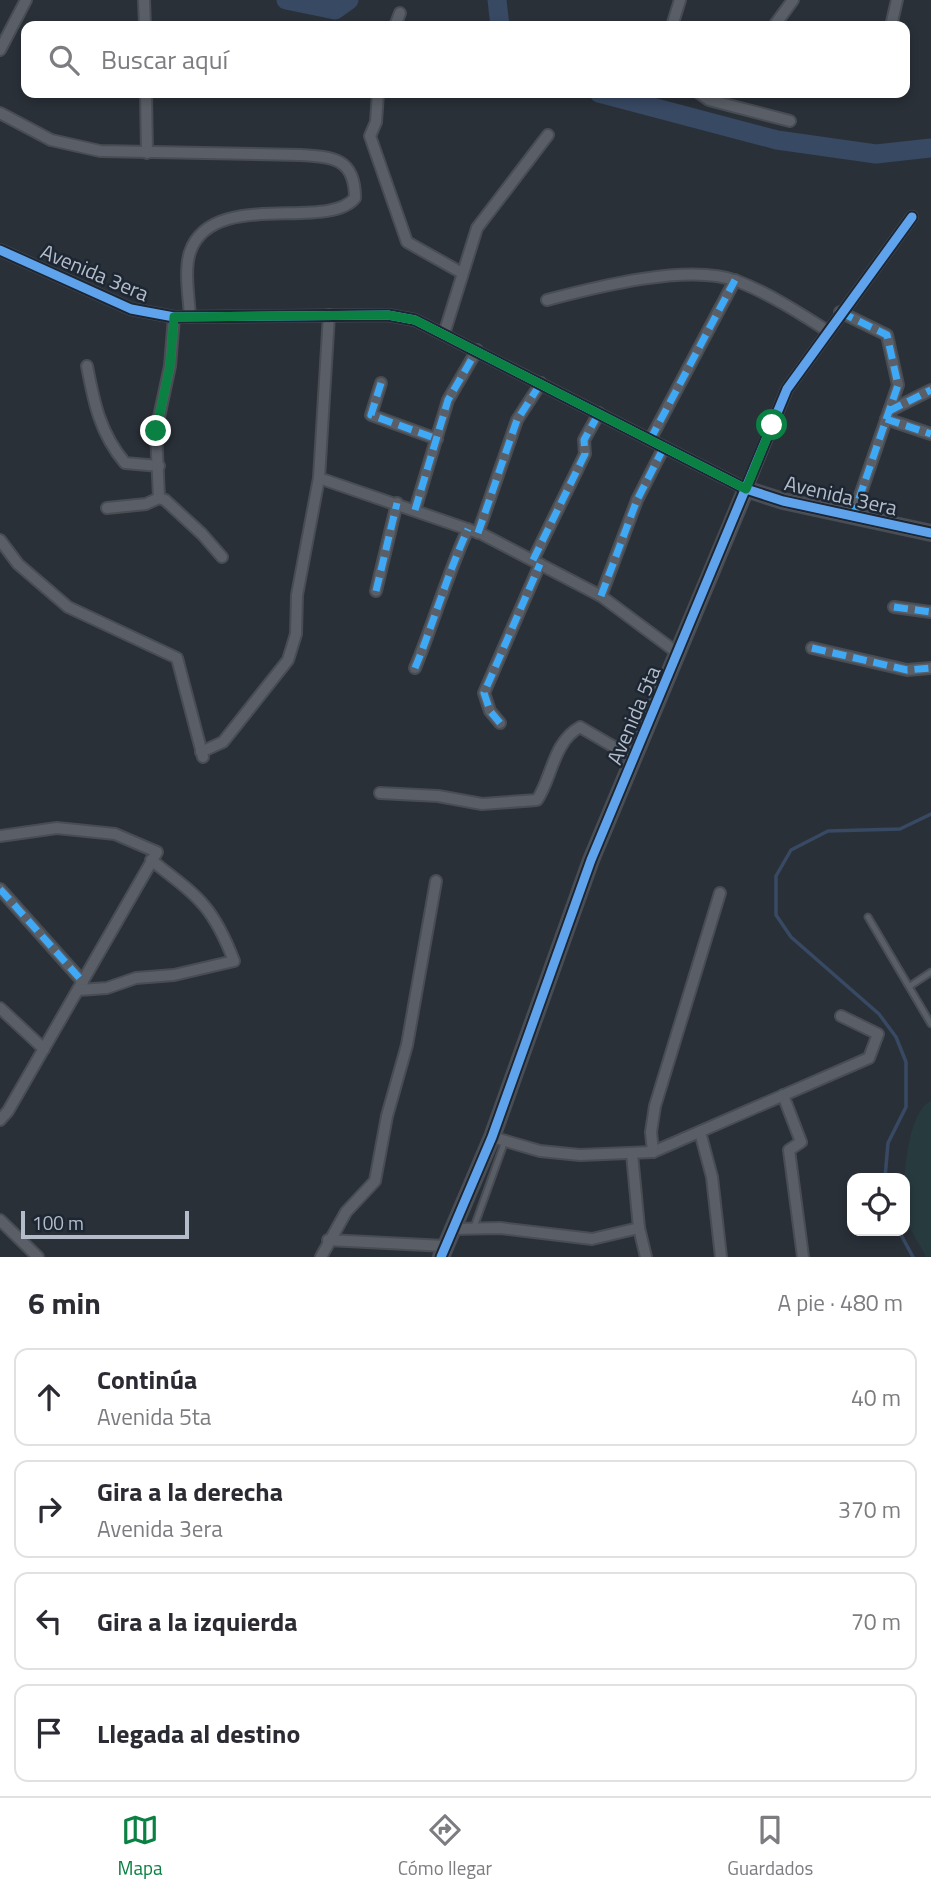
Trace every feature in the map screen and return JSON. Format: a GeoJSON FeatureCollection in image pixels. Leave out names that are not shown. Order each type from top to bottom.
{"type":"FeatureCollection","features":[{"type":"Feature","properties":{"kind":"street"},"geometry":{"type":"LineString","coordinates":[[0,50],[26,0]]}},
{"type":"Feature","properties":{"kind":"street"},"geometry":{"type":"LineString","coordinates":[[144,0],[145,21]]}},
{"type":"Feature","properties":{"kind":"street"},"geometry":{"type":"LineString","coordinates":[[778,21],[793,0]]}},
{"type":"Feature","properties":{"kind":"street"},"geometry":{"type":"LineString","coordinates":[[892,21],[897,0]]}},
{"type":"Feature","properties":{"kind":"street"},"geometry":{"type":"LineString","coordinates":[[673,21],[677,1]]}},
{"type":"Feature","properties":{"kind":"street"},"geometry":{"type":"LineString","coordinates":[[397,21],[400,13]]}},
{"type":"Feature","properties":{"kind":"street"},"geometry":{"type":"LineString","coordinates":[[146,98],[147,153]]}},
{"type":"Feature","properties":{"kind":"street"},"geometry":{"type":"LineString","coordinates":[[378,98],[376,122],[370,136],[407,242],[462,273]]}},
{"type":"Feature","properties":{"kind":"street"},"geometry":{"type":"LineString","coordinates":[[710,98],[790,121]]}},
{"type":"Feature","properties":{"kind":"street"},"geometry":{"type":"LineString","coordinates":[[721,103],[724,98]]}},
{"type":"Feature","properties":{"kind":"street"},"geometry":{"type":"LineString","coordinates":[[0,113],[51,140],[100,151],[329,157],[344,164],[352,173],[355,183],[355,198],[347,208],[254,213],[231,218],[206,232],[190,251],[190,317]]}},
{"type":"Feature","properties":{"kind":"street"},"geometry":{"type":"LineString","coordinates":[[444,334],[477,228],[548,135]]}},
{"type":"Feature","properties":{"kind":"street","name":"Avenida 5ta"},"geometry":{"type":"LineString","coordinates":[[443,1252],[498,1139],[591,860],[679,654],[787,389],[826,330],[912,216]]}},
{"type":"Feature","properties":{"kind":"street","name":"Avenida 3era"},"geometry":{"type":"LineString","coordinates":[[0,250],[131,309],[174,317],[401,316],[477,350],[746,489],[783,502],[931,533]]}},
{"type":"Feature","properties":{"kind":"street"},"geometry":{"type":"LineString","coordinates":[[547,300],[607,284],[676,276],[735,280],[826,330]]}},
{"type":"Feature","properties":{"kind":"street"},"geometry":{"type":"LineString","coordinates":[[650,440],[735,280]]}},
{"type":"Feature","properties":{"kind":"street"},"geometry":{"type":"LineString","coordinates":[[840,312],[887,335],[898,385],[853,516]]}},
{"type":"Feature","properties":{"kind":"street"},"geometry":{"type":"LineString","coordinates":[[0,540],[18,564],[68,607],[177,658],[202,755],[223,742],[288,660],[296,634],[297,595],[319,478],[329,315]]}},
{"type":"Feature","properties":{"kind":"street"},"geometry":{"type":"LineString","coordinates":[[159,498],[156,431],[170,366],[174,317]]}},
{"type":"Feature","properties":{"kind":"street"},"geometry":{"type":"LineString","coordinates":[[415,510],[448,400],[477,350]]}},
{"type":"Feature","properties":{"kind":"street"},"geometry":{"type":"LineString","coordinates":[[87,366],[97,417],[110,445],[125,463],[159,466]]}},
{"type":"Feature","properties":{"kind":"street"},"geometry":{"type":"LineString","coordinates":[[381,383],[372,415],[437,439]]}},
{"type":"Feature","properties":{"kind":"street"},"geometry":{"type":"LineString","coordinates":[[415,668],[437,616],[446,579],[473,531],[517,421],[541,383]]}},
{"type":"Feature","properties":{"kind":"street"},"geometry":{"type":"LineString","coordinates":[[888,415],[931,390]]}},
{"type":"Feature","properties":{"kind":"street"},"geometry":{"type":"LineString","coordinates":[[500,723],[490,711],[484,693],[536,562],[584,454],[584,440],[599,413]]}},
{"type":"Feature","properties":{"kind":"street"},"geometry":{"type":"LineString","coordinates":[[888,415],[931,434]]}},
{"type":"Feature","properties":{"kind":"street"},"geometry":{"type":"LineString","coordinates":[[601,596],[637,500],[664,447]]}},
{"type":"Feature","properties":{"kind":"street"},"geometry":{"type":"LineString","coordinates":[[319,478],[363,496],[397,503],[473,531],[601,596],[679,654]]}},
{"type":"Feature","properties":{"kind":"street"},"geometry":{"type":"LineString","coordinates":[[107,508],[146,503],[159,498]]}},
{"type":"Feature","properties":{"kind":"street"},"geometry":{"type":"LineString","coordinates":[[159,498],[202,534],[222,557]]}},
{"type":"Feature","properties":{"kind":"street"},"geometry":{"type":"LineString","coordinates":[[376,591],[397,503]]}},
{"type":"Feature","properties":{"kind":"street"},"geometry":{"type":"LineString","coordinates":[[894,607],[931,612]]}},
{"type":"Feature","properties":{"kind":"street"},"geometry":{"type":"LineString","coordinates":[[812,648],[907,670],[931,668]]}},
{"type":"Feature","properties":{"kind":"street"},"geometry":{"type":"LineString","coordinates":[[380,793],[438,796],[482,804],[537,800],[552,762],[574,730],[580,727],[633,758]]}},
{"type":"Feature","properties":{"kind":"street"},"geometry":{"type":"LineString","coordinates":[[0,836],[57,828],[115,834],[157,852],[8,1111],[0,1120]]}},
{"type":"Feature","properties":{"kind":"street"},"geometry":{"type":"LineString","coordinates":[[0,889],[81,986],[107,988],[136,978],[174,975],[234,961],[222,930],[205,902],[151,860]]}},
{"type":"Feature","properties":{"kind":"street"},"geometry":{"type":"LineString","coordinates":[[321,1257],[328,1240],[346,1212],[375,1181],[387,1116],[407,1045],[436,881]]}},
{"type":"Feature","properties":{"kind":"street"},"geometry":{"type":"LineString","coordinates":[[653,1152],[651,1132],[655,1106],[720,893]]}},
{"type":"Feature","properties":{"kind":"street"},"geometry":{"type":"LineString","coordinates":[[0,1008],[44,1049]]}},
{"type":"Feature","properties":{"kind":"street"},"geometry":{"type":"LineString","coordinates":[[498,1139],[540,1151],[580,1155],[653,1152],[869,1058],[878,1034],[841,1016]]}},
{"type":"Feature","properties":{"kind":"street"},"geometry":{"type":"LineString","coordinates":[[783,1096],[801,1142],[789,1150],[800,1217],[803,1257]]}},
{"type":"Feature","properties":{"kind":"street"},"geometry":{"type":"LineString","coordinates":[[700,1132],[712,1177],[721,1257]]}},
{"type":"Feature","properties":{"kind":"street"},"geometry":{"type":"LineString","coordinates":[[632,1154],[639,1228],[646,1257]]}},
{"type":"Feature","properties":{"kind":"street"},"geometry":{"type":"LineString","coordinates":[[0,1220],[38,1257]]}},
{"type":"Feature","properties":{"kind":"street"},"geometry":{"type":"LineString","coordinates":[[453,1229],[474,1227],[592,1239],[639,1228]]}},
{"type":"Feature","properties":{"kind":"street"},"geometry":{"type":"LineString","coordinates":[[328,1240],[443,1252]]}},
{"type":"Feature","properties":{"kind":"lane"},"geometry":{"type":"LineString","coordinates":[[868,917],[931,1024]]}},
{"type":"Feature","properties":{"kind":"lane"},"geometry":{"type":"LineString","coordinates":[[910,986],[931,972]]}},
{"type":"Feature","properties":{"kind":"lane"},"geometry":{"type":"LineString","coordinates":[[474,1227],[498,1139]]}},
{"type":"Feature","properties":{"kind":"green space"},"geometry":{"type":"Polygon","coordinates":[[[931,1101],[931,1257],[926,1257],[910,1228],[910,1173],[905,1173],[911,1135],[923,1108],[931,1101]]]}},
{"type":"Feature","properties":{"kind":"waterway"},"geometry":{"type":"LineString","coordinates":[[286,0],[335,10],[349,0]]}},
{"type":"Feature","properties":{"kind":"waterway"},"geometry":{"type":"LineString","coordinates":[[497,0],[499,21]]}},
{"type":"Feature","properties":{"kind":"waterway"},"geometry":{"type":"LineString","coordinates":[[618,98],[777,140],[876,154],[931,148]]}},
{"type":"Feature","properties":{"kind":"waterway"},"geometry":{"type":"LineString","coordinates":[[885,1173],[888,1143],[906,1107],[906,1062],[896,1037],[879,1014],[791,937],[776,915],[776,876],[791,850],[828,831],[900,829],[931,814]]}},
{"type":"Feature","properties":{"kind":"waterway"},"geometry":{"type":"LineString","coordinates":[[902,1236],[913,1257]]}},
{"type":"Feature","properties":{"kind":"marked path"},"geometry":{"type":"LineString","coordinates":[[650,440],[735,280]]}},
{"type":"Feature","properties":{"kind":"marked path"},"geometry":{"type":"LineString","coordinates":[[840,312],[887,335],[898,385],[853,516]]}},
{"type":"Feature","properties":{"kind":"marked path"},"geometry":{"type":"LineString","coordinates":[[415,510],[448,400],[477,350]]}},
{"type":"Feature","properties":{"kind":"marked path"},"geometry":{"type":"LineString","coordinates":[[381,383],[371,415],[437,439]]}},
{"type":"Feature","properties":{"kind":"marked path"},"geometry":{"type":"LineString","coordinates":[[478,533],[517,420],[541,383]]}},
{"type":"Feature","properties":{"kind":"marked path"},"geometry":{"type":"LineString","coordinates":[[889,411],[931,390]]}},
{"type":"Feature","properties":{"kind":"marked path"},"geometry":{"type":"LineString","coordinates":[[533,560],[585,454],[584,440],[599,413]]}},
{"type":"Feature","properties":{"kind":"marked path"},"geometry":{"type":"LineString","coordinates":[[886,419],[931,434]]}},
{"type":"Feature","properties":{"kind":"marked path"},"geometry":{"type":"LineString","coordinates":[[601,596],[637,500],[664,447]]}},
{"type":"Feature","properties":{"kind":"marked path"},"geometry":{"type":"LineString","coordinates":[[376,591],[397,503]]}},
{"type":"Feature","properties":{"kind":"marked path"},"geometry":{"type":"LineString","coordinates":[[415,668],[468,529]]}},
{"type":"Feature","properties":{"kind":"marked path"},"geometry":{"type":"LineString","coordinates":[[500,723],[490,711],[484,693],[540,564]]}},
{"type":"Feature","properties":{"kind":"marked path"},"geometry":{"type":"LineString","coordinates":[[894,607],[931,612]]}},
{"type":"Feature","properties":{"kind":"marked path"},"geometry":{"type":"LineString","coordinates":[[812,648],[907,670],[931,668]]}},
{"type":"Feature","properties":{"kind":"marked path"},"geometry":{"type":"LineString","coordinates":[[0,889],[83,982]]}},
{"type":"Feature","properties":{"kind":"cycle path"},"geometry":{"type":"LineString","coordinates":[[441,1257],[492,1137],[591,860],[787,389],[912,217]]}},
{"type":"Feature","properties":{"kind":"cycle path"},"geometry":{"type":"LineString","coordinates":[[0,250],[131,309],[174,317],[388,315],[415,320],[746,489],[783,501],[931,533]]}},
{"type":"Feature","properties":{"kind":"route"},"geometry":{"type":"LineString","coordinates":[[156,431],[170,366],[174,317],[236,316],[388,315],[415,320],[746,489],[772,425]]}}]}
